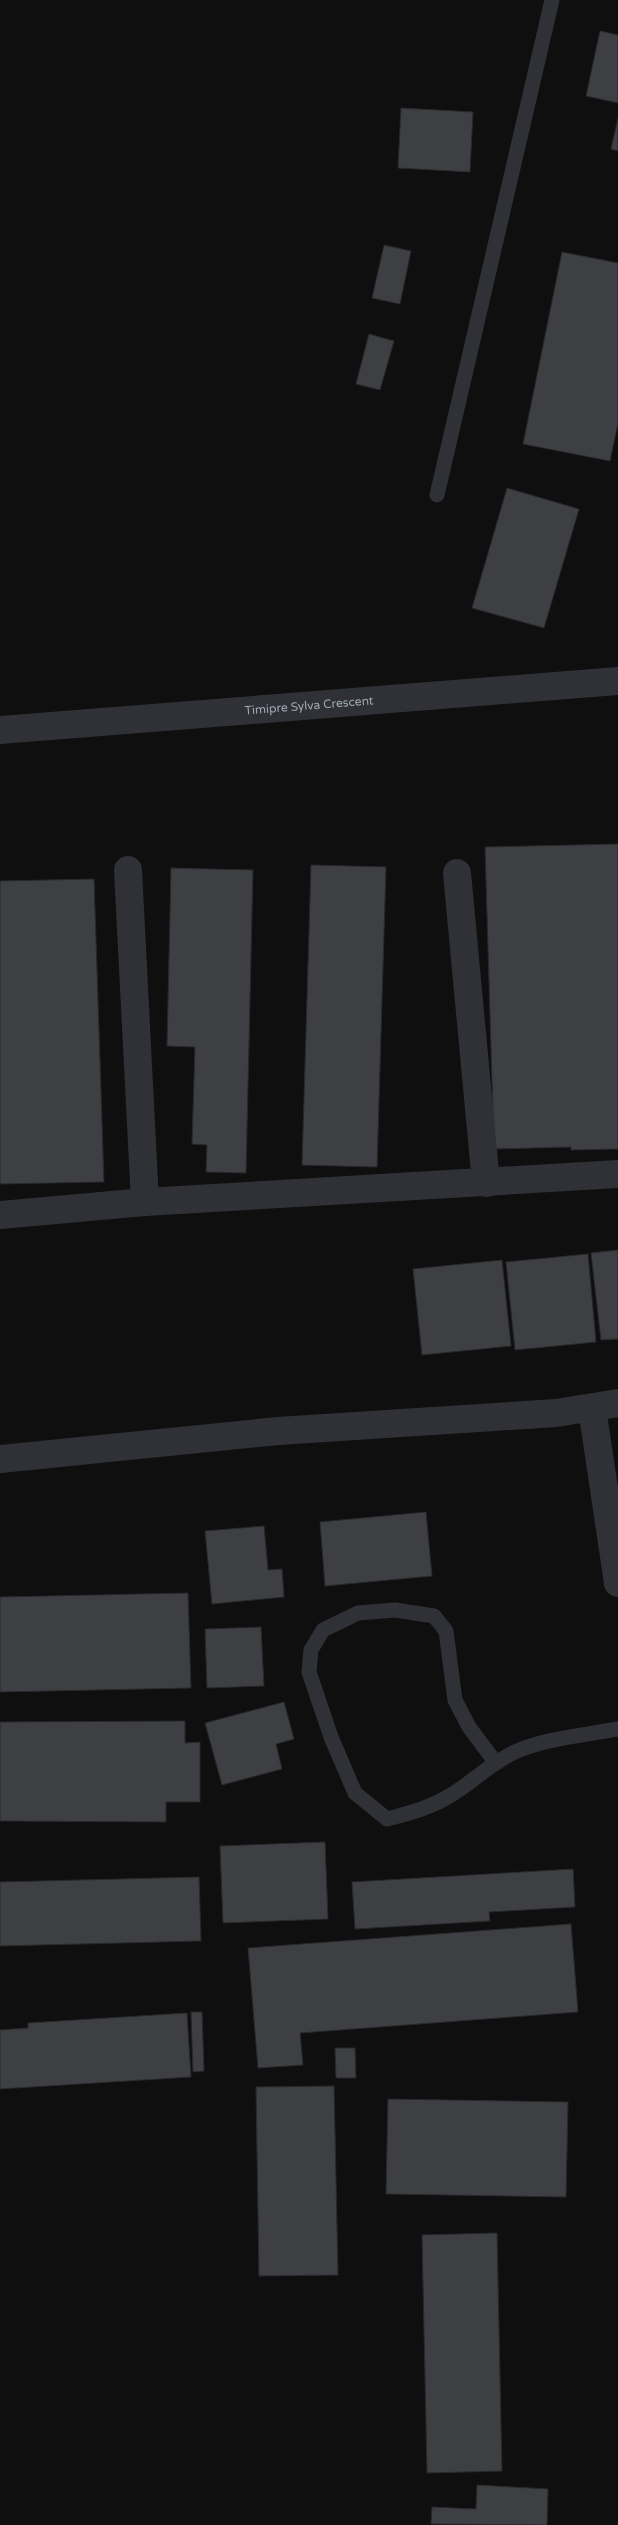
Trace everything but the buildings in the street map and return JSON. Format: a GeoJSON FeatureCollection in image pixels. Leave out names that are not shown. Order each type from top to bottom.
{"type":"FeatureCollection","features":[{"type":"Feature","properties":{"kind":"street","name":"Timipre Sylva Crescent"},"geometry":{"type":"LineString","coordinates":[[0,730],[618,681]]}},
{"type":"Feature","properties":{"kind":"street"},"geometry":{"type":"LineString","coordinates":[[128,870],[145,1202]]}},
{"type":"Feature","properties":{"kind":"street"},"geometry":{"type":"LineString","coordinates":[[457,873],[486,1183]]}},
{"type":"Feature","properties":{"kind":"street"},"geometry":{"type":"LineString","coordinates":[[0,1215],[145,1202],[618,1174]]}},
{"type":"Feature","properties":{"kind":"street"},"geometry":{"type":"LineString","coordinates":[[0,1458],[278,1431],[556,1413],[605,1406],[618,1583]]}},
{"type":"Feature","properties":{"kind":"lane"},"geometry":{"type":"LineString","coordinates":[[437,494],[552,0]]}},
{"type":"Feature","properties":{"kind":"lane"},"geometry":{"type":"LineString","coordinates":[[496,1763],[469,1727],[455,1700],[446,1631],[434,1616],[394,1610],[358,1613],[323,1630],[310,1650],[309,1672],[331,1737],[355,1793],[387,1818],[420,1811],[450,1796],[496,1763],[518,1751],[570,1737],[618,1729]]}}]}
